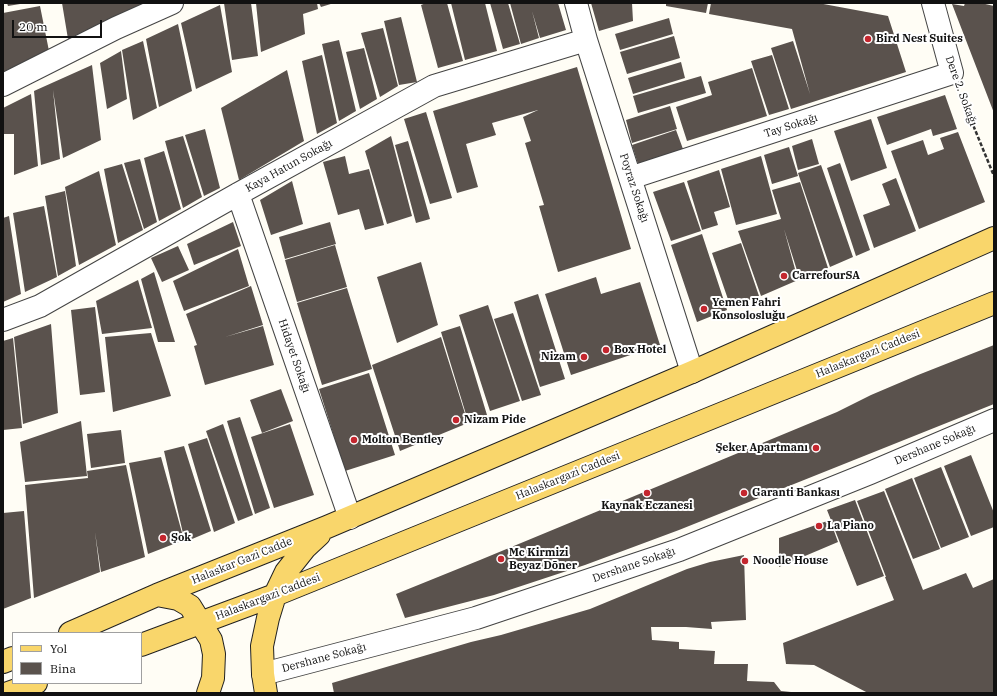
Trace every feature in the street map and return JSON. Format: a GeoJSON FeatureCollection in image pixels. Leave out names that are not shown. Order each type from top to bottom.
{"type":"FeatureCollection","features":[{"type":"Feature","properties":{"kind":"main road"},"geometry":{"type":"LineString","coordinates":[[264,684],[262,646],[275,595],[286,572],[305,548],[328,527],[692,372],[994,238]]}},
{"type":"Feature","properties":{"kind":"main road","name":"Halaskargazi Caddesi"},"geometry":{"type":"LineString","coordinates":[[142,645],[275,595],[994,303]]}},
{"type":"Feature","properties":{"kind":"main road","name":"Halaskar Gazi Cadde"},"geometry":{"type":"LineString","coordinates":[[72,632],[157,595],[328,527]]}},
{"type":"Feature","properties":{"kind":"main road"},"geometry":{"type":"LineString","coordinates":[[157,595],[178,599],[190,606],[202,623],[211,640],[214,654],[213,678],[208,693]]}},
{"type":"Feature","properties":{"kind":"main road"},"geometry":{"type":"LineString","coordinates":[[8,693],[33,684]]}},
{"type":"Feature","properties":{"kind":"street"},"geometry":{"type":"LineString","coordinates":[[3,85],[116,28],[172,3]]}},
{"type":"Feature","properties":{"kind":"street","name":"Poyraz Sokağı"},"geometry":{"type":"LineString","coordinates":[[576,3],[586,40],[692,372]]}},
{"type":"Feature","properties":{"kind":"street","name":"Dere 2. Sokağı"},"geometry":{"type":"LineString","coordinates":[[933,3],[952,73]]}},
{"type":"Feature","properties":{"kind":"street","name":"Kaya Hatun Sokağı"},"geometry":{"type":"LineString","coordinates":[[3,320],[40,306],[238,194],[434,86],[586,40]]}},
{"type":"Feature","properties":{"kind":"street","name":"Tay Sokağı"},"geometry":{"type":"LineString","coordinates":[[630,178],[952,73]]}},
{"type":"Feature","properties":{"kind":"street","name":"Hidayet Sokağı"},"geometry":{"type":"LineString","coordinates":[[238,194],[350,518]]}},
{"type":"Feature","properties":{"kind":"street","name":"Dershane Sokağı"},"geometry":{"type":"LineString","coordinates":[[264,684],[476,618],[679,550],[994,420]]}},
{"type":"Feature","properties":{"kind":"path","name":"Dere 2. Sokağı"},"geometry":{"type":"LineString","coordinates":[[952,73],[994,176]]}},
{"type":"Feature","properties":{"kind":"building"},"geometry":{"type":"Polygon","coordinates":[[[7,3],[20,3],[20,4],[8,6],[7,3]]]}},
{"type":"Feature","properties":{"kind":"building"},"geometry":{"type":"Polygon","coordinates":[[[62,3],[144,3],[68,39],[62,3]]]}},
{"type":"Feature","properties":{"kind":"building"},"geometry":{"type":"Polygon","coordinates":[[[224,3],[251,3],[258,56],[232,60],[224,3]]]}},
{"type":"Feature","properties":{"kind":"building"},"geometry":{"type":"Polygon","coordinates":[[[256,3],[317,3],[318,9],[303,14],[305,34],[261,52],[256,3]]]}},
{"type":"Feature","properties":{"kind":"building"},"geometry":{"type":"Polygon","coordinates":[[[319,3],[334,3],[321,7],[319,3]]]}},
{"type":"Feature","properties":{"kind":"building"},"geometry":{"type":"Polygon","coordinates":[[[426,3],[447,3],[463,61],[438,68],[421,5],[426,3]]]}},
{"type":"Feature","properties":{"kind":"building"},"geometry":{"type":"Polygon","coordinates":[[[451,3],[485,3],[497,51],[465,60],[451,3]]]}},
{"type":"Feature","properties":{"kind":"building"},"geometry":{"type":"Polygon","coordinates":[[[490,3],[508,3],[520,44],[503,49],[490,3]]]}},
{"type":"Feature","properties":{"kind":"building"},"geometry":{"type":"Polygon","coordinates":[[[510,3],[558,3],[566,30],[540,38],[532,11],[539,38],[521,44],[510,3]]]}},
{"type":"Feature","properties":{"kind":"building"},"geometry":{"type":"Polygon","coordinates":[[[591,3],[632,3],[633,21],[599,31],[591,3]]]}},
{"type":"Feature","properties":{"kind":"building"},"geometry":{"type":"Polygon","coordinates":[[[666,3],[708,3],[706,13],[666,6],[666,3]]]}},
{"type":"Feature","properties":{"kind":"building"},"geometry":{"type":"Polygon","coordinates":[[[711,3],[818,3],[888,16],[906,72],[791,109],[771,48],[793,41],[810,94],[792,29],[709,14],[711,3]]]}},
{"type":"Feature","properties":{"kind":"building"},"geometry":{"type":"Polygon","coordinates":[[[965,3],[981,3],[994,6],[994,113],[952,4],[964,6],[965,3]]]}},
{"type":"Feature","properties":{"kind":"building"},"geometry":{"type":"Polygon","coordinates":[[[220,5],[232,72],[196,89],[181,23],[220,5]]]}},
{"type":"Feature","properties":{"kind":"building"},"geometry":{"type":"Polygon","coordinates":[[[40,6],[49,51],[3,72],[3,13],[40,6]]]}},
{"type":"Feature","properties":{"kind":"building"},"geometry":{"type":"Polygon","coordinates":[[[401,17],[417,82],[399,85],[384,21],[401,17]]]}},
{"type":"Feature","properties":{"kind":"building"},"geometry":{"type":"Polygon","coordinates":[[[669,18],[673,34],[620,50],[615,34],[669,18]]]}},
{"type":"Feature","properties":{"kind":"building"},"geometry":{"type":"Polygon","coordinates":[[[178,24],[192,91],[159,107],[146,39],[178,24]]]}},
{"type":"Feature","properties":{"kind":"building"},"geometry":{"type":"Polygon","coordinates":[[[383,28],[398,86],[380,97],[361,33],[383,28]]]}},
{"type":"Feature","properties":{"kind":"building"},"geometry":{"type":"Polygon","coordinates":[[[674,36],[680,58],[627,74],[620,52],[674,36]]]}},
{"type":"Feature","properties":{"kind":"building"},"geometry":{"type":"Polygon","coordinates":[[[339,40],[356,111],[339,121],[322,44],[339,40]]]}},
{"type":"Feature","properties":{"kind":"building"},"geometry":{"type":"Polygon","coordinates":[[[143,41],[157,108],[133,120],[122,50],[143,41]]]}},
{"type":"Feature","properties":{"kind":"building"},"geometry":{"type":"Polygon","coordinates":[[[364,48],[377,99],[360,109],[346,52],[364,48]]]}},
{"type":"Feature","properties":{"kind":"building"},"geometry":{"type":"Polygon","coordinates":[[[121,51],[127,99],[107,109],[100,63],[121,51]]]}},
{"type":"Feature","properties":{"kind":"building"},"geometry":{"type":"Polygon","coordinates":[[[322,55],[337,123],[317,134],[302,61],[322,55]]]}},
{"type":"Feature","properties":{"kind":"building"},"geometry":{"type":"Polygon","coordinates":[[[772,55],[789,109],[769,115],[751,61],[772,55]]]}},
{"type":"Feature","properties":{"kind":"building"},"geometry":{"type":"Polygon","coordinates":[[[681,62],[685,78],[633,94],[628,78],[681,62]]]}},
{"type":"Feature","properties":{"kind":"building"},"geometry":{"type":"Polygon","coordinates":[[[92,65],[101,140],[63,158],[53,90],[60,159],[41,165],[34,91],[92,65]]]}},
{"type":"Feature","properties":{"kind":"building"},"geometry":{"type":"Polygon","coordinates":[[[577,67],[631,249],[558,272],[539,206],[544,205],[525,143],[531,141],[523,117],[538,110],[492,123],[496,135],[466,144],[478,187],[457,193],[433,111],[577,67]]]}},
{"type":"Feature","properties":{"kind":"building"},"geometry":{"type":"Polygon","coordinates":[[[752,68],[767,116],[687,141],[676,107],[712,95],[708,82],[752,68]]]}},
{"type":"Feature","properties":{"kind":"building"},"geometry":{"type":"Polygon","coordinates":[[[287,70],[304,141],[239,180],[221,108],[287,70]]]}},
{"type":"Feature","properties":{"kind":"building"},"geometry":{"type":"Polygon","coordinates":[[[701,76],[706,93],[638,113],[633,96],[701,76]]]}},
{"type":"Feature","properties":{"kind":"building"},"geometry":{"type":"Polygon","coordinates":[[[31,94],[38,166],[14,175],[14,134],[3,134],[3,108],[31,94]]]}},
{"type":"Feature","properties":{"kind":"building"},"geometry":{"type":"Polygon","coordinates":[[[945,95],[957,129],[933,136],[931,129],[887,145],[877,117],[945,95]]]}},
{"type":"Feature","properties":{"kind":"building"},"geometry":{"type":"Polygon","coordinates":[[[670,106],[677,129],[632,143],[626,120],[670,106]]]}},
{"type":"Feature","properties":{"kind":"building"},"geometry":{"type":"Polygon","coordinates":[[[426,112],[452,198],[430,204],[404,119],[426,112]]]}},
{"type":"Feature","properties":{"kind":"building"},"geometry":{"type":"Polygon","coordinates":[[[871,119],[887,168],[851,181],[834,131],[871,119]]]}},
{"type":"Feature","properties":{"kind":"building"},"geometry":{"type":"Polygon","coordinates":[[[205,129],[220,188],[204,196],[185,135],[205,129]]]}},
{"type":"Feature","properties":{"kind":"building"},"geometry":{"type":"Polygon","coordinates":[[[676,130],[683,149],[638,164],[632,145],[676,130]]]}},
{"type":"Feature","properties":{"kind":"building"},"geometry":{"type":"Polygon","coordinates":[[[958,132],[985,202],[919,229],[891,151],[923,140],[928,155],[944,149],[940,138],[958,132]]]}},
{"type":"Feature","properties":{"kind":"building"},"geometry":{"type":"Polygon","coordinates":[[[183,136],[202,197],[183,208],[165,141],[183,136]]]}},
{"type":"Feature","properties":{"kind":"building"},"geometry":{"type":"Polygon","coordinates":[[[391,136],[412,216],[387,224],[365,151],[391,136]]]}},
{"type":"Feature","properties":{"kind":"building"},"geometry":{"type":"Polygon","coordinates":[[[812,139],[819,164],[798,170],[792,146],[812,139]]]}},
{"type":"Feature","properties":{"kind":"building"},"geometry":{"type":"Polygon","coordinates":[[[408,141],[430,219],[416,223],[395,145],[408,141]]]}},
{"type":"Feature","properties":{"kind":"building"},"geometry":{"type":"Polygon","coordinates":[[[789,147],[798,176],[772,184],[764,155],[789,147]]]}},
{"type":"Feature","properties":{"kind":"building"},"geometry":{"type":"Polygon","coordinates":[[[164,151],[181,209],[159,221],[144,158],[164,151]]]}},
{"type":"Feature","properties":{"kind":"building"},"geometry":{"type":"Polygon","coordinates":[[[345,156],[349,174],[369,169],[384,225],[365,230],[359,209],[338,215],[323,162],[345,156]]]}},
{"type":"Feature","properties":{"kind":"building"},"geometry":{"type":"Polygon","coordinates":[[[761,156],[777,214],[736,225],[721,169],[761,156]]]}},
{"type":"Feature","properties":{"kind":"building"},"geometry":{"type":"Polygon","coordinates":[[[140,159],[157,222],[144,229],[124,163],[140,159]]]}},
{"type":"Feature","properties":{"kind":"building"},"geometry":{"type":"Polygon","coordinates":[[[840,163],[870,250],[856,256],[827,168],[840,163]]]}},
{"type":"Feature","properties":{"kind":"building"},"geometry":{"type":"Polygon","coordinates":[[[122,164],[143,230],[118,243],[104,169],[122,164]]]}},
{"type":"Feature","properties":{"kind":"building"},"geometry":{"type":"Polygon","coordinates":[[[821,165],[853,257],[830,267],[798,173],[821,165]]]}},
{"type":"Feature","properties":{"kind":"building"},"geometry":{"type":"Polygon","coordinates":[[[719,170],[730,207],[714,212],[718,225],[702,230],[687,181],[719,170]]]}},
{"type":"Feature","properties":{"kind":"building"},"geometry":{"type":"Polygon","coordinates":[[[99,171],[116,245],[79,265],[65,187],[99,171]]]}},
{"type":"Feature","properties":{"kind":"building"},"geometry":{"type":"Polygon","coordinates":[[[896,178],[916,231],[874,248],[863,215],[890,205],[882,184],[896,178]]]}},
{"type":"Feature","properties":{"kind":"building"},"geometry":{"type":"Polygon","coordinates":[[[292,181],[303,224],[271,235],[260,200],[292,181]]]}},
{"type":"Feature","properties":{"kind":"building"},"geometry":{"type":"Polygon","coordinates":[[[684,182],[701,231],[671,241],[653,192],[684,182]]]}},
{"type":"Feature","properties":{"kind":"building"},"geometry":{"type":"Polygon","coordinates":[[[800,182],[828,268],[800,280],[784,229],[798,280],[761,296],[738,231],[781,219],[772,190],[800,182]]]}},
{"type":"Feature","properties":{"kind":"building"},"geometry":{"type":"Polygon","coordinates":[[[65,191],[76,266],[58,276],[45,196],[65,191]]]}},
{"type":"Feature","properties":{"kind":"building"},"geometry":{"type":"Polygon","coordinates":[[[44,206],[57,277],[25,292],[13,213],[44,206]]]}},
{"type":"Feature","properties":{"kind":"building"},"geometry":{"type":"Polygon","coordinates":[[[9,216],[21,294],[3,302],[3,218],[9,216]]]}},
{"type":"Feature","properties":{"kind":"building"},"geometry":{"type":"Polygon","coordinates":[[[233,222],[241,246],[194,265],[187,244],[233,222]]]}},
{"type":"Feature","properties":{"kind":"building"},"geometry":{"type":"Polygon","coordinates":[[[330,222],[336,244],[285,259],[279,237],[330,222]]]}},
{"type":"Feature","properties":{"kind":"building"},"geometry":{"type":"Polygon","coordinates":[[[702,234],[727,310],[697,322],[671,245],[702,234]]]}},
{"type":"Feature","properties":{"kind":"building"},"geometry":{"type":"Polygon","coordinates":[[[741,243],[759,296],[731,308],[712,253],[741,243]]]}},
{"type":"Feature","properties":{"kind":"building"},"geometry":{"type":"Polygon","coordinates":[[[335,245],[347,287],[297,302],[285,260],[335,245]]]}},
{"type":"Feature","properties":{"kind":"building"},"geometry":{"type":"Polygon","coordinates":[[[178,246],[189,270],[162,282],[151,258],[178,246]]]}},
{"type":"Feature","properties":{"kind":"building"},"geometry":{"type":"Polygon","coordinates":[[[238,249],[249,286],[184,311],[173,281],[238,249]]]}},
{"type":"Feature","properties":{"kind":"building"},"geometry":{"type":"Polygon","coordinates":[[[421,262],[438,325],[397,343],[377,277],[421,262]]]}},
{"type":"Feature","properties":{"kind":"building"},"geometry":{"type":"Polygon","coordinates":[[[154,272],[175,342],[158,342],[141,279],[154,272]]]}},
{"type":"Feature","properties":{"kind":"building"},"geometry":{"type":"Polygon","coordinates":[[[596,277],[601,294],[640,282],[660,345],[571,375],[545,294],[596,277]]]}},
{"type":"Feature","properties":{"kind":"building"},"geometry":{"type":"Polygon","coordinates":[[[138,280],[152,328],[102,334],[96,301],[138,280]]]}},
{"type":"Feature","properties":{"kind":"building"},"geometry":{"type":"Polygon","coordinates":[[[251,286],[263,325],[225,337],[263,326],[274,365],[205,385],[194,346],[197,345],[186,314],[251,286]]]}},
{"type":"Feature","properties":{"kind":"building"},"geometry":{"type":"Polygon","coordinates":[[[347,288],[372,369],[322,385],[297,303],[347,288]]]}},
{"type":"Feature","properties":{"kind":"building"},"geometry":{"type":"Polygon","coordinates":[[[538,294],[565,379],[540,387],[514,302],[538,294]]]}},
{"type":"Feature","properties":{"kind":"building"},"geometry":{"type":"Polygon","coordinates":[[[488,305],[520,401],[490,411],[459,315],[488,305]]]}},
{"type":"Feature","properties":{"kind":"building"},"geometry":{"type":"Polygon","coordinates":[[[95,307],[105,392],[80,395],[71,310],[95,307]]]}},
{"type":"Feature","properties":{"kind":"building"},"geometry":{"type":"Polygon","coordinates":[[[513,313],[541,395],[522,401],[494,319],[513,313]]]}},
{"type":"Feature","properties":{"kind":"building"},"geometry":{"type":"Polygon","coordinates":[[[51,324],[58,413],[23,424],[14,337],[51,324]]]}},
{"type":"Feature","properties":{"kind":"building"},"geometry":{"type":"Polygon","coordinates":[[[460,326],[487,415],[468,421],[441,332],[460,326]]]}},
{"type":"Feature","properties":{"kind":"building"},"geometry":{"type":"Polygon","coordinates":[[[151,333],[171,396],[113,412],[105,337],[151,333]]]}},
{"type":"Feature","properties":{"kind":"building"},"geometry":{"type":"Polygon","coordinates":[[[441,337],[468,423],[400,451],[372,365],[441,337]]]}},
{"type":"Feature","properties":{"kind":"building"},"geometry":{"type":"Polygon","coordinates":[[[13,338],[22,428],[3,430],[3,341],[13,338]]]}},
{"type":"Feature","properties":{"kind":"building"},"geometry":{"type":"Polygon","coordinates":[[[994,345],[994,404],[679,530],[585,565],[494,595],[405,618],[396,594],[837,412],[871,395],[918,375],[994,345]]]}},
{"type":"Feature","properties":{"kind":"building"},"geometry":{"type":"Polygon","coordinates":[[[369,373],[395,455],[345,471],[319,389],[369,373]]]}},
{"type":"Feature","properties":{"kind":"building"},"geometry":{"type":"Polygon","coordinates":[[[281,389],[293,421],[262,433],[250,400],[281,389]]]}},
{"type":"Feature","properties":{"kind":"building"},"geometry":{"type":"Polygon","coordinates":[[[240,417],[270,508],[255,514],[227,421],[240,417]]]}},
{"type":"Feature","properties":{"kind":"building"},"geometry":{"type":"Polygon","coordinates":[[[81,421],[87,476],[25,482],[20,442],[81,421]]]}},
{"type":"Feature","properties":{"kind":"building"},"geometry":{"type":"Polygon","coordinates":[[[223,424],[253,515],[238,521],[206,431],[223,424]]]}},
{"type":"Feature","properties":{"kind":"building"},"geometry":{"type":"Polygon","coordinates":[[[290,424],[314,495],[274,508],[251,437],[290,424]]]}},
{"type":"Feature","properties":{"kind":"building"},"geometry":{"type":"Polygon","coordinates":[[[121,430],[125,463],[91,468],[87,434],[121,430]]]}},
{"type":"Feature","properties":{"kind":"building"},"geometry":{"type":"Polygon","coordinates":[[[207,438],[235,523],[214,532],[188,444],[207,438]]]}},
{"type":"Feature","properties":{"kind":"building"},"geometry":{"type":"Polygon","coordinates":[[[184,446],[211,531],[185,542],[164,451],[184,446]]]}},
{"type":"Feature","properties":{"kind":"building"},"geometry":{"type":"Polygon","coordinates":[[[971,455],[994,513],[994,527],[971,536],[944,466],[971,455]]]}},
{"type":"Feature","properties":{"kind":"building"},"geometry":{"type":"Polygon","coordinates":[[[161,457],[184,540],[148,554],[129,463],[161,457]]]}},
{"type":"Feature","properties":{"kind":"building"},"geometry":{"type":"Polygon","coordinates":[[[126,465],[145,557],[101,572],[95,532],[100,572],[34,598],[25,485],[88,478],[87,471],[126,465]]]}},
{"type":"Feature","properties":{"kind":"building"},"geometry":{"type":"Polygon","coordinates":[[[941,467],[969,537],[941,548],[914,478],[941,467]]]}},
{"type":"Feature","properties":{"kind":"building"},"geometry":{"type":"Polygon","coordinates":[[[912,478],[940,549],[913,559],[885,489],[912,478]]]}},
{"type":"Feature","properties":{"kind":"building"},"geometry":{"type":"Polygon","coordinates":[[[884,491],[923,590],[966,573],[973,588],[994,579],[994,693],[868,693],[814,665],[786,664],[783,643],[894,600],[857,501],[884,491]]]}},
{"type":"Feature","properties":{"kind":"building"},"geometry":{"type":"Polygon","coordinates":[[[855,500],[884,576],[857,586],[827,510],[855,500]]]}},
{"type":"Feature","properties":{"kind":"building"},"geometry":{"type":"Polygon","coordinates":[[[24,511],[31,598],[3,609],[3,513],[24,511]]]}},
{"type":"Feature","properties":{"kind":"building"},"geometry":{"type":"Polygon","coordinates":[[[830,520],[838,542],[779,567],[779,538],[830,520]]]}},
{"type":"Feature","properties":{"kind":"building"},"geometry":{"type":"Polygon","coordinates":[[[744,555],[746,620],[711,622],[712,629],[651,627],[652,640],[679,642],[679,649],[715,651],[714,664],[748,664],[747,681],[774,682],[781,691],[791,693],[334,693],[332,683],[590,609],[687,569],[710,562],[744,555]]]}},
{"type":"Feature","properties":{"kind":"place","name":"Bird Nest Suites"},"geometry":{"type":"Point","coordinates":[868,39]}},
{"type":"Feature","properties":{"kind":"place","name":"CarrefourSA"},"geometry":{"type":"Point","coordinates":[784,276]}},
{"type":"Feature","properties":{"kind":"place","name":"Yemen Fahri Konsolosluğu"},"geometry":{"type":"Point","coordinates":[704,309]}},
{"type":"Feature","properties":{"kind":"place","name":"Box Hotel"},"geometry":{"type":"Point","coordinates":[606,350]}},
{"type":"Feature","properties":{"kind":"place","name":"Nizam"},"geometry":{"type":"Point","coordinates":[584,357]}},
{"type":"Feature","properties":{"kind":"place","name":"Nizam Pide"},"geometry":{"type":"Point","coordinates":[456,420]}},
{"type":"Feature","properties":{"kind":"place","name":"Molton Bentley"},"geometry":{"type":"Point","coordinates":[354,440]}},
{"type":"Feature","properties":{"kind":"place","name":"Şeker Apartmanı"},"geometry":{"type":"Point","coordinates":[816,448]}},
{"type":"Feature","properties":{"kind":"place","name":"Kaynak Eczanesi"},"geometry":{"type":"Point","coordinates":[647,493]}},
{"type":"Feature","properties":{"kind":"place","name":"Garanti Bankası"},"geometry":{"type":"Point","coordinates":[744,493]}},
{"type":"Feature","properties":{"kind":"place","name":"La Piano"},"geometry":{"type":"Point","coordinates":[819,526]}},
{"type":"Feature","properties":{"kind":"place","name":"Şok"},"geometry":{"type":"Point","coordinates":[163,538]}},
{"type":"Feature","properties":{"kind":"place","name":"Mc Kirmizi Beyaz Dōner"},"geometry":{"type":"Point","coordinates":[501,559]}},
{"type":"Feature","properties":{"kind":"place","name":"Noodle House"},"geometry":{"type":"Point","coordinates":[745,561]}}]}
